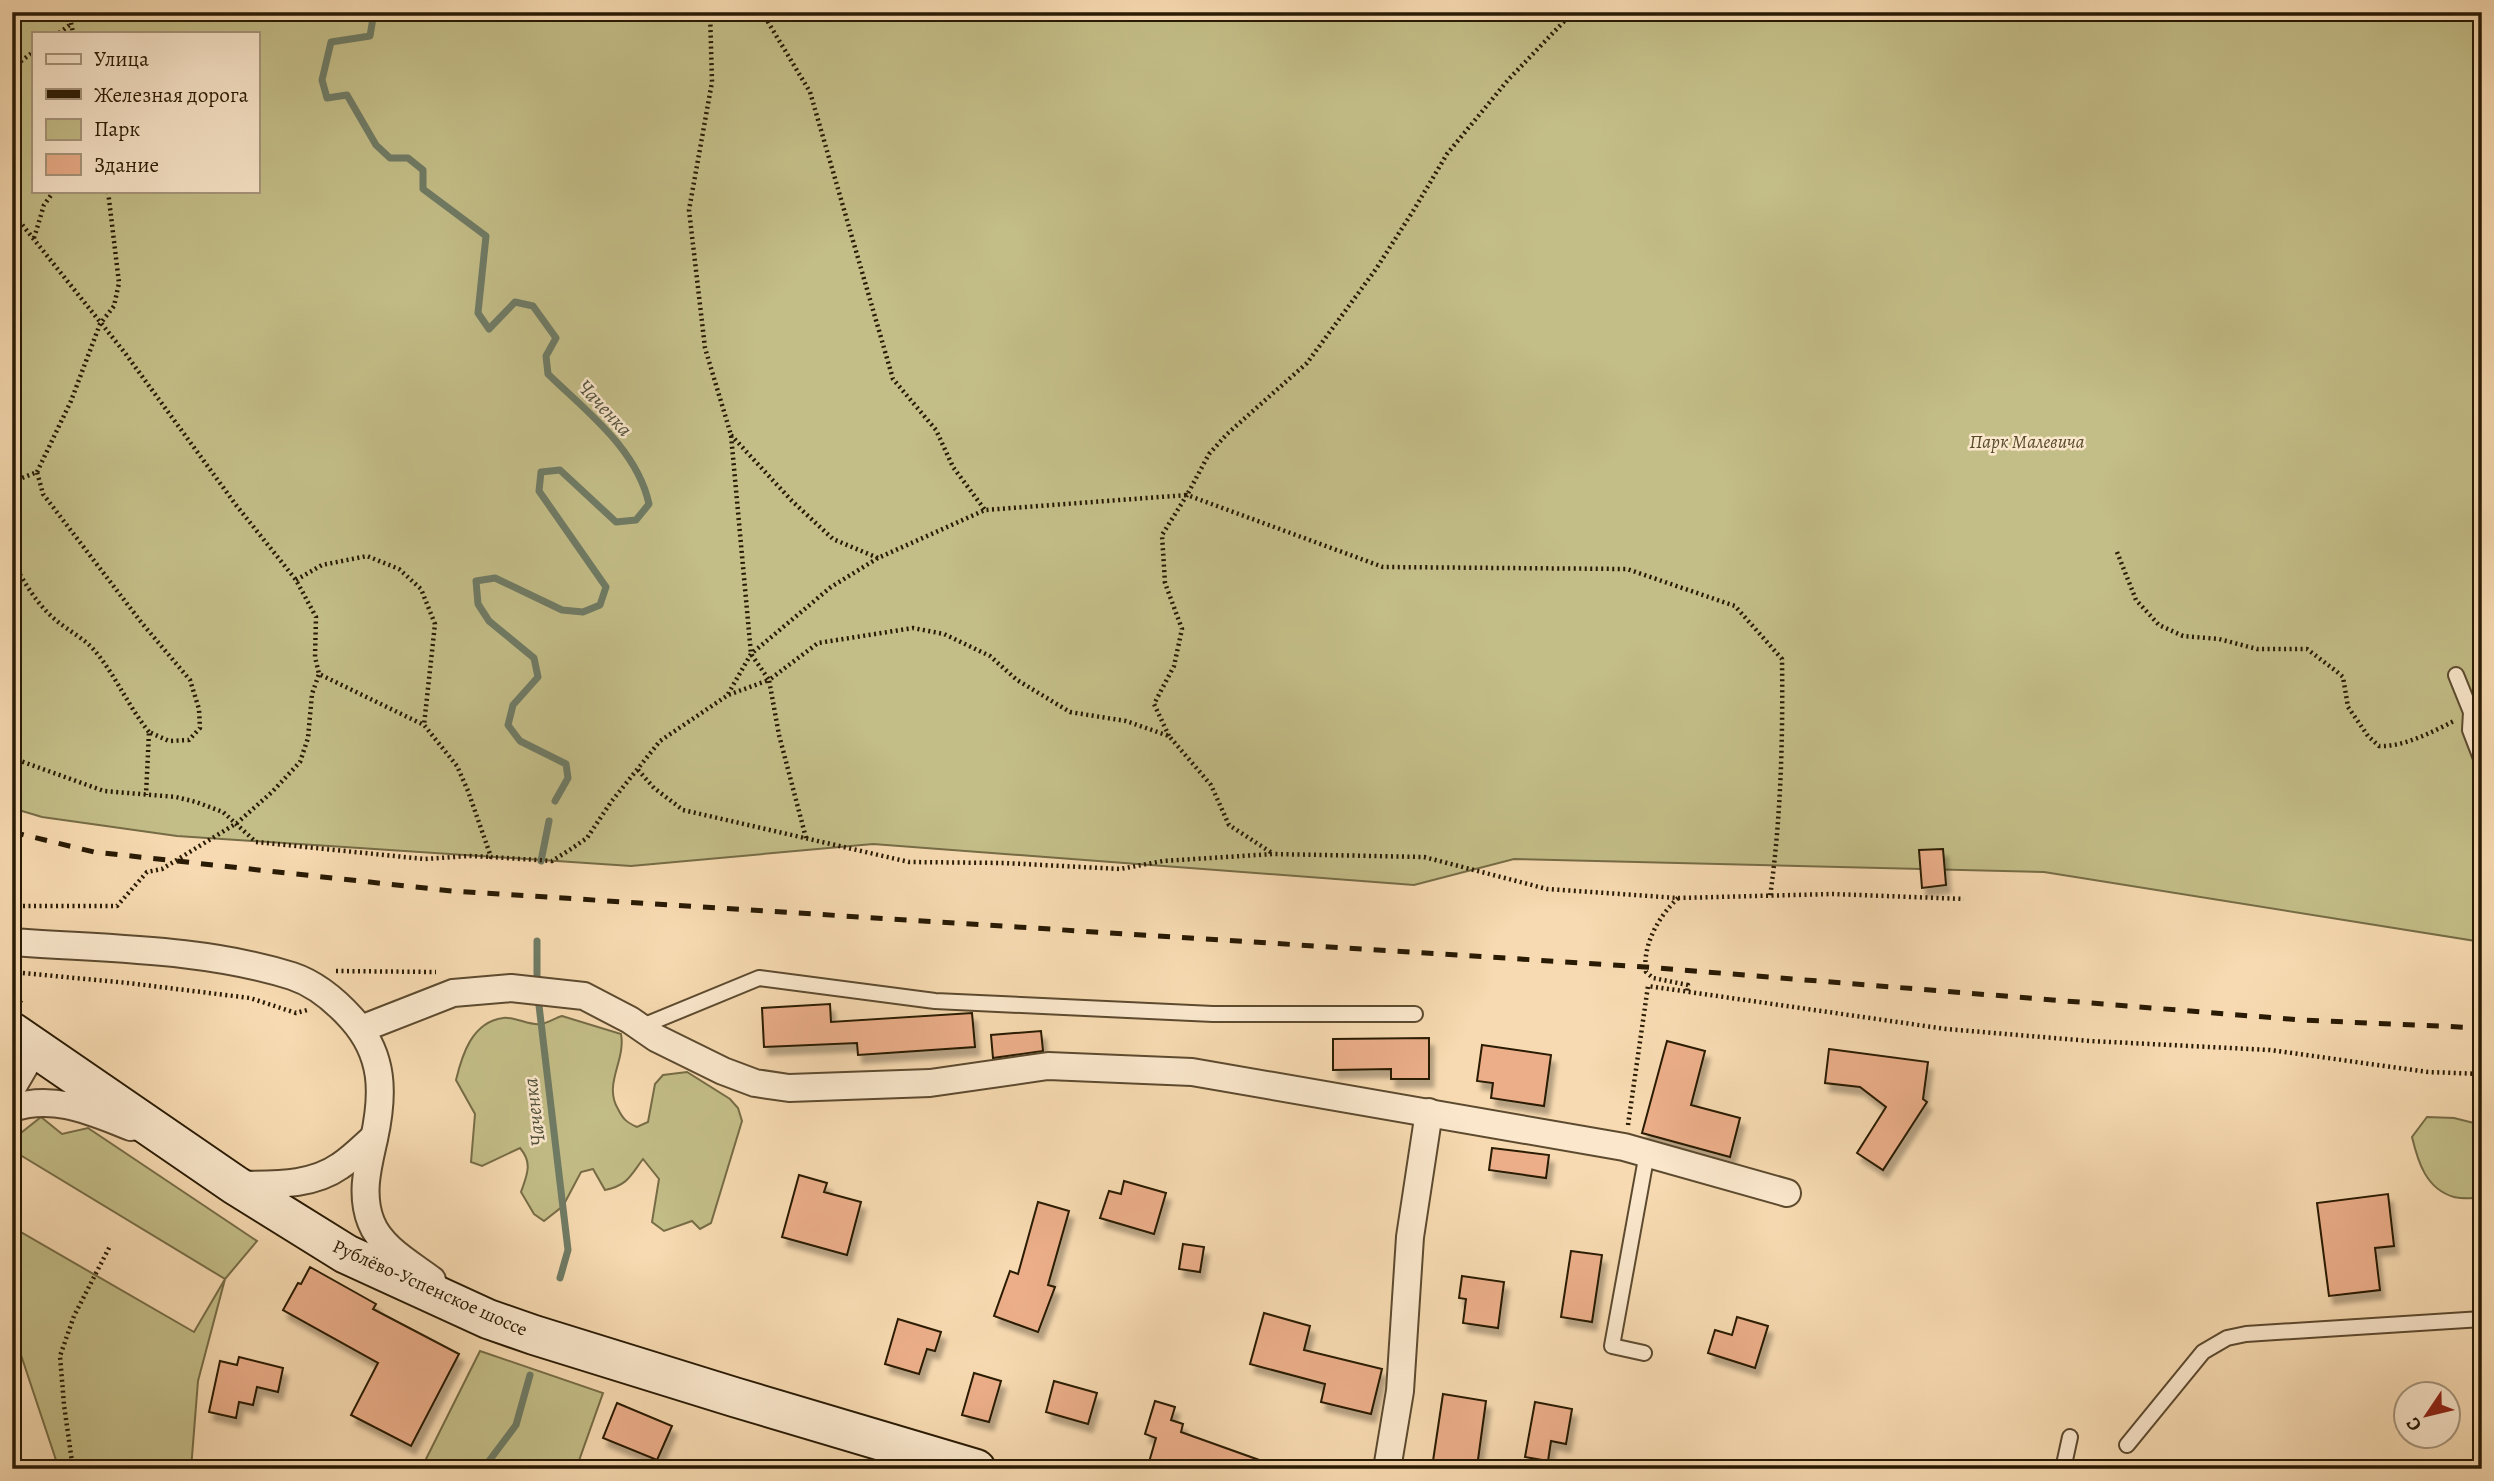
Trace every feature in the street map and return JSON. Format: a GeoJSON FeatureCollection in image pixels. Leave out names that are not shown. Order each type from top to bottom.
{"type":"FeatureCollection","features":[{"type":"Feature","properties":{"kind":"main road","name":"Рублёво-Успенское шоссе"},"geometry":{"type":"LineString","coordinates":[[24,1040],[235,1185],[346,1254],[488,1319],[720,1393],[976,1469]]}},
{"type":"Feature","properties":{"kind":"street"},"geometry":{"type":"LineString","coordinates":[[12,942],[207,956],[294,977],[334,999],[361,1029],[375,1053],[380,1080],[380,1106],[366,1171],[366,1207],[372,1224],[384,1242],[403,1259],[488,1319]]}},
{"type":"Feature","properties":{"kind":"street"},"geometry":{"type":"LineString","coordinates":[[361,1029],[453,993],[511,988],[584,996],[656,1038],[723,1071],[755,1083],[789,1088],[930,1083],[1048,1066],[1192,1072],[1636,1150],[1787,1193]]}},
{"type":"Feature","properties":{"kind":"street"},"geometry":{"type":"LineString","coordinates":[[12,1087],[24,1040]]}},
{"type":"Feature","properties":{"kind":"street"},"geometry":{"type":"LineString","coordinates":[[12,1108],[45,1101],[76,1106],[176,1145]]}},
{"type":"Feature","properties":{"kind":"street"},"geometry":{"type":"LineString","coordinates":[[1387,1469],[1400,1391],[1410,1237],[1429,1112]]}},
{"type":"Feature","properties":{"kind":"street"},"geometry":{"type":"LineString","coordinates":[[235,1185],[290,1184],[317,1177],[339,1167],[374,1137]]}},
{"type":"Feature","properties":{"kind":"lane"},"geometry":{"type":"LineString","coordinates":[[2456,675],[2471,712],[2470,730],[2482,761]]}},
{"type":"Feature","properties":{"kind":"lane"},"geometry":{"type":"LineString","coordinates":[[640,1027],[759,978],[935,1001],[1213,1014],[1415,1014]]}},
{"type":"Feature","properties":{"kind":"lane"},"geometry":{"type":"LineString","coordinates":[[1636,1150],[1612,1346],[1644,1353]]}},
{"type":"Feature","properties":{"kind":"lane"},"geometry":{"type":"LineString","coordinates":[[2127,1445],[2203,1352],[2227,1338],[2246,1334],[2482,1320]]}},
{"type":"Feature","properties":{"kind":"lane"},"geometry":{"type":"LineString","coordinates":[[2063,1469],[2070,1437]]}},
{"type":"Feature","properties":{"kind":"path"},"geometry":{"type":"LineString","coordinates":[[69,12],[73,32]]}},
{"type":"Feature","properties":{"kind":"path"},"geometry":{"type":"LineString","coordinates":[[710,12],[712,82],[689,210],[705,348],[731,435],[751,654],[769,680],[779,734],[806,838]]}},
{"type":"Feature","properties":{"kind":"path"},"geometry":{"type":"LineString","coordinates":[[762,12],[810,93],[893,379],[936,430],[953,467],[985,510]]}},
{"type":"Feature","properties":{"kind":"path"},"geometry":{"type":"LineString","coordinates":[[1273,854],[1229,825],[1211,785],[1169,736],[1154,704],[1174,666],[1182,629],[1164,583],[1162,535],[1209,454],[1227,434],[1307,363],[1376,269],[1447,154],[1507,80],[1573,12]]}},
{"type":"Feature","properties":{"kind":"path"},"geometry":{"type":"LineString","coordinates":[[60,32],[71,24]]}},
{"type":"Feature","properties":{"kind":"path"},"geometry":{"type":"LineString","coordinates":[[12,68],[32,53]]}},
{"type":"Feature","properties":{"kind":"path"},"geometry":{"type":"LineString","coordinates":[[34,238],[44,205],[53,192]]}},
{"type":"Feature","properties":{"kind":"path"},"geometry":{"type":"LineString","coordinates":[[12,560],[27,588],[54,619],[100,657],[114,675],[136,716],[149,732],[169,741],[190,740],[200,728],[200,709],[190,680],[141,622],[43,495],[37,472],[71,401],[100,324],[114,306],[119,284],[108,192]]}},
{"type":"Feature","properties":{"kind":"path"},"geometry":{"type":"LineString","coordinates":[[12,212],[125,353],[236,505],[296,580],[316,617],[315,657],[319,674],[312,694],[308,738],[300,762],[237,823],[162,869],[147,872],[117,906],[12,906]]}},
{"type":"Feature","properties":{"kind":"path"},"geometry":{"type":"LineString","coordinates":[[731,435],[792,501],[833,539],[878,558]]}},
{"type":"Feature","properties":{"kind":"path"},"geometry":{"type":"LineString","coordinates":[[12,482],[37,472]]}},
{"type":"Feature","properties":{"kind":"path"},"geometry":{"type":"LineString","coordinates":[[728,695],[751,654],[831,587],[878,558],[985,510],[1186,495],[1383,567],[1627,569],[1735,606],[1782,659],[1783,752],[1777,846],[1770,897]]}},
{"type":"Feature","properties":{"kind":"path"},"geometry":{"type":"LineString","coordinates":[[2117,552],[2136,600],[2159,625],[2183,636],[2219,639],[2257,649],[2307,649],[2343,677],[2348,707],[2368,736],[2379,746],[2389,746],[2435,731],[2471,712]]}},
{"type":"Feature","properties":{"kind":"path"},"geometry":{"type":"LineString","coordinates":[[296,580],[321,565],[367,556],[399,569],[421,589],[435,624],[424,725]]}},
{"type":"Feature","properties":{"kind":"path"},"geometry":{"type":"LineString","coordinates":[[12,758],[104,791],[176,797],[196,802],[223,812],[256,842],[424,859],[469,856],[552,861],[587,838],[611,802],[660,741],[728,695],[769,680],[818,643],[913,628],[944,634],[990,656],[1017,680],[1070,712],[1126,721],[1169,736]]}},
{"type":"Feature","properties":{"kind":"path"},"geometry":{"type":"LineString","coordinates":[[319,674],[424,725],[457,766],[491,857]]}},
{"type":"Feature","properties":{"kind":"path"},"geometry":{"type":"LineString","coordinates":[[146,795],[149,732]]}},
{"type":"Feature","properties":{"kind":"path"},"geometry":{"type":"LineString","coordinates":[[638,770],[654,788],[682,810],[909,862],[1004,863],[1120,869],[1163,862],[1273,854],[1424,857],[1547,889],[1678,898],[1833,894],[1964,900]]}},
{"type":"Feature","properties":{"kind":"path"},"geometry":{"type":"LineString","coordinates":[[1678,898],[1663,912],[1648,944],[1645,967],[1646,972],[1653,978],[1688,985],[1687,992]]}},
{"type":"Feature","properties":{"kind":"path"},"geometry":{"type":"LineString","coordinates":[[332,971],[449,972]]}},
{"type":"Feature","properties":{"kind":"path"},"geometry":{"type":"LineString","coordinates":[[12,972],[128,982],[250,998],[296,1013],[307,1010]]}},
{"type":"Feature","properties":{"kind":"path"},"geometry":{"type":"LineString","coordinates":[[1636,1150],[1648,986],[1946,1029],[2090,1041],[2270,1050],[2428,1072],[2482,1074]]}},
{"type":"Feature","properties":{"kind":"path"},"geometry":{"type":"LineString","coordinates":[[74,1469],[60,1356],[74,1316],[110,1246]]}},
{"type":"Feature","properties":{"kind":"green space","name":"Парк Малевича"},"geometry":{"type":"Polygon","coordinates":[[[12,12],[2482,12],[2482,942],[2044,872],[1514,859],[1414,885],[873,844],[631,866],[177,836],[42,817],[12,808],[12,12]]]}},
{"type":"Feature","properties":{"kind":"green space"},"geometry":{"type":"Polygon","coordinates":[[[562,1016],[621,1034],[621,1054],[613,1091],[618,1109],[627,1122],[637,1127],[648,1122],[655,1084],[663,1075],[687,1072],[730,1099],[738,1108],[742,1121],[711,1223],[700,1229],[692,1221],[664,1231],[652,1222],[659,1179],[643,1159],[624,1182],[605,1190],[593,1169],[581,1172],[563,1206],[544,1221],[534,1214],[521,1192],[528,1164],[520,1148],[482,1166],[471,1162],[475,1114],[456,1080],[470,1041],[483,1026],[503,1018],[541,1024],[562,1016]]]}},
{"type":"Feature","properties":{"kind":"green space"},"geometry":{"type":"Polygon","coordinates":[[[41,1117],[62,1134],[88,1128],[257,1241],[225,1279],[12,1150],[12,1140],[41,1117]]]}},
{"type":"Feature","properties":{"kind":"green space"},"geometry":{"type":"Polygon","coordinates":[[[2427,1117],[2454,1118],[2482,1125],[2482,1198],[2454,1197],[2436,1188],[2430,1181],[2417,1156],[2412,1137],[2427,1117]]]}},
{"type":"Feature","properties":{"kind":"green space"},"geometry":{"type":"Polygon","coordinates":[[[12,1227],[194,1332],[225,1279],[198,1381],[191,1469],[59,1469],[12,1328],[12,1227]]]}},
{"type":"Feature","properties":{"kind":"green space"},"geometry":{"type":"Polygon","coordinates":[[[480,1351],[603,1393],[576,1469],[421,1469],[480,1351]]]}},
{"type":"Feature","properties":{"kind":"building"},"geometry":{"type":"Polygon","coordinates":[[[1943,849],[1946,885],[1922,888],[1919,850],[1943,849]]]}},
{"type":"Feature","properties":{"kind":"building"},"geometry":{"type":"Polygon","coordinates":[[[830,1004],[831,1022],[972,1013],[975,1047],[858,1055],[857,1043],[764,1047],[762,1008],[830,1004]]]}},
{"type":"Feature","properties":{"kind":"building"},"geometry":{"type":"Polygon","coordinates":[[[1041,1031],[1043,1051],[993,1058],[991,1035],[1041,1031]]]}},
{"type":"Feature","properties":{"kind":"building"},"geometry":{"type":"Polygon","coordinates":[[[1429,1038],[1429,1079],[1391,1079],[1391,1069],[1333,1070],[1333,1039],[1429,1038]]]}},
{"type":"Feature","properties":{"kind":"building"},"geometry":{"type":"Polygon","coordinates":[[[1667,1041],[1705,1051],[1691,1105],[1740,1118],[1730,1157],[1642,1133],[1667,1041]]]}},
{"type":"Feature","properties":{"kind":"building"},"geometry":{"type":"Polygon","coordinates":[[[1482,1045],[1551,1055],[1544,1106],[1491,1098],[1493,1083],[1477,1081],[1482,1045]]]}},
{"type":"Feature","properties":{"kind":"building"},"geometry":{"type":"Polygon","coordinates":[[[1829,1049],[1928,1062],[1923,1099],[1927,1102],[1883,1170],[1857,1153],[1886,1107],[1860,1087],[1825,1083],[1829,1049]]]}},
{"type":"Feature","properties":{"kind":"building"},"geometry":{"type":"Polygon","coordinates":[[[1492,1148],[1549,1155],[1546,1178],[1489,1170],[1492,1148]]]}},
{"type":"Feature","properties":{"kind":"building"},"geometry":{"type":"Polygon","coordinates":[[[799,1175],[827,1183],[824,1192],[861,1202],[847,1255],[782,1237],[799,1175]]]}},
{"type":"Feature","properties":{"kind":"building"},"geometry":{"type":"Polygon","coordinates":[[[1124,1181],[1166,1193],[1154,1234],[1100,1218],[1109,1191],[1121,1194],[1124,1181]]]}},
{"type":"Feature","properties":{"kind":"building"},"geometry":{"type":"Polygon","coordinates":[[[2388,1194],[2394,1246],[2375,1248],[2380,1290],[2329,1296],[2317,1203],[2388,1194]]]}},
{"type":"Feature","properties":{"kind":"building"},"geometry":{"type":"Polygon","coordinates":[[[1038,1202],[1069,1211],[1048,1285],[1055,1287],[1038,1332],[994,1316],[1010,1271],[1018,1274],[1038,1202]]]}},
{"type":"Feature","properties":{"kind":"building"},"geometry":{"type":"Polygon","coordinates":[[[1183,1244],[1204,1247],[1200,1272],[1179,1269],[1183,1244]]]}},
{"type":"Feature","properties":{"kind":"building"},"geometry":{"type":"Polygon","coordinates":[[[1571,1251],[1602,1255],[1592,1322],[1561,1317],[1571,1251]]]}},
{"type":"Feature","properties":{"kind":"building"},"geometry":{"type":"Polygon","coordinates":[[[310,1267],[376,1304],[373,1309],[459,1354],[411,1446],[351,1415],[378,1363],[283,1310],[310,1267]]]}},
{"type":"Feature","properties":{"kind":"building"},"geometry":{"type":"Polygon","coordinates":[[[1462,1276],[1504,1282],[1498,1328],[1463,1323],[1466,1299],[1459,1298],[1462,1276]]]}},
{"type":"Feature","properties":{"kind":"building"},"geometry":{"type":"Polygon","coordinates":[[[1264,1313],[1310,1326],[1304,1350],[1382,1369],[1371,1414],[1321,1402],[1325,1384],[1250,1364],[1264,1313]]]}},
{"type":"Feature","properties":{"kind":"building"},"geometry":{"type":"Polygon","coordinates":[[[1737,1317],[1768,1326],[1755,1368],[1708,1353],[1715,1330],[1732,1335],[1737,1317]]]}},
{"type":"Feature","properties":{"kind":"building"},"geometry":{"type":"Polygon","coordinates":[[[898,1319],[941,1332],[935,1351],[927,1349],[919,1374],[885,1364],[898,1319]]]}},
{"type":"Feature","properties":{"kind":"building"},"geometry":{"type":"Polygon","coordinates":[[[239,1357],[283,1368],[278,1392],[257,1387],[253,1405],[239,1402],[236,1418],[209,1412],[220,1361],[237,1365],[239,1357]]]}},
{"type":"Feature","properties":{"kind":"building"},"geometry":{"type":"Polygon","coordinates":[[[974,1373],[1001,1381],[989,1422],[962,1415],[974,1373]]]}},
{"type":"Feature","properties":{"kind":"building"},"geometry":{"type":"Polygon","coordinates":[[[1054,1381],[1097,1393],[1088,1424],[1046,1412],[1054,1381]]]}},
{"type":"Feature","properties":{"kind":"building"},"geometry":{"type":"Polygon","coordinates":[[[1443,1394],[1486,1401],[1477,1467],[1433,1461],[1443,1394]]]}},
{"type":"Feature","properties":{"kind":"building"},"geometry":{"type":"Polygon","coordinates":[[[1155,1401],[1175,1407],[1171,1420],[1183,1424],[1181,1432],[1276,1466],[1275,1469],[1147,1469],[1156,1438],[1145,1434],[1155,1401]]]}},
{"type":"Feature","properties":{"kind":"building"},"geometry":{"type":"Polygon","coordinates":[[[1535,1402],[1572,1409],[1566,1444],[1551,1441],[1548,1461],[1525,1457],[1535,1402]]]}},
{"type":"Feature","properties":{"kind":"building"},"geometry":{"type":"Polygon","coordinates":[[[617,1403],[672,1426],[657,1460],[603,1438],[617,1403]]]}},
{"type":"Feature","properties":{"kind":"waterway","name":"Чаченка"},"geometry":{"type":"LineString","coordinates":[[370,12],[373,18],[370,36],[331,42],[322,80],[327,98],[347,95],[376,145],[390,158],[408,158],[423,170],[423,189],[486,236],[478,313],[489,329],[515,302],[533,306],[556,338],[546,356],[548,374],[622,448],[643,484],[649,504],[636,520],[616,522],[560,470],[541,472],[539,491],[606,587],[600,605],[583,612],[562,610],[495,578],[476,581],[478,604],[489,621],[534,658],[538,677],[513,705],[508,725],[520,741],[566,764],[568,778],[555,801]]}},
{"type":"Feature","properties":{"kind":"waterway","name":"Чаченка"},"geometry":{"type":"LineString","coordinates":[[541,861],[549,821]]}},
{"type":"Feature","properties":{"kind":"waterway","name":"Чаченка"},"geometry":{"type":"LineString","coordinates":[[537,941],[537,985]]}},
{"type":"Feature","properties":{"kind":"waterway","name":"Чаченка"},"geometry":{"type":"LineString","coordinates":[[538,997],[568,1250],[560,1278]]}},
{"type":"Feature","properties":{"kind":"waterway","name":"Чаченка"},"geometry":{"type":"LineString","coordinates":[[483,1469],[516,1425],[530,1375]]}},
{"type":"Feature","properties":{"kind":"railway"},"geometry":{"type":"LineString","coordinates":[[12,832],[94,852],[452,891],[1645,967],[2301,1020],[2482,1028]]}}]}
